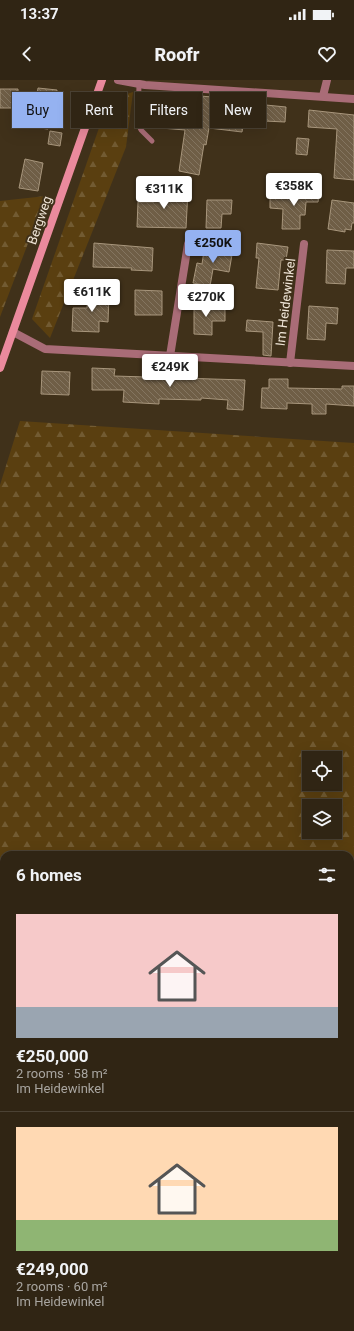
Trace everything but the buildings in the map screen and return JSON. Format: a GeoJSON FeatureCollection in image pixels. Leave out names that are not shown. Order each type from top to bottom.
{"type":"FeatureCollection","features":[{"type":"Feature","properties":{"kind":"main road","name":"Bergweg"},"geometry":{"type":"LineString","coordinates":[[0,368],[102,80]]}},
{"type":"Feature","properties":{"kind":"street"},"geometry":{"type":"LineString","coordinates":[[118,80],[354,99]]}},
{"type":"Feature","properties":{"kind":"street"},"geometry":{"type":"LineString","coordinates":[[323,96],[327,80]]}},
{"type":"Feature","properties":{"kind":"street"},"geometry":{"type":"LineString","coordinates":[[170,356],[188,244]]}},
{"type":"Feature","properties":{"kind":"street","name":"Im Heidewinkel"},"geometry":{"type":"LineString","coordinates":[[290,363],[304,244]]}},
{"type":"Feature","properties":{"kind":"street","name":"Im Heidewinkel"},"geometry":{"type":"LineString","coordinates":[[13,332],[45,349],[354,366]]}},
{"type":"Feature","properties":{"kind":"lane"},"geometry":{"type":"LineString","coordinates":[[144,83],[138,124],[141,130],[152,140]]}},
{"type":"Feature","properties":{"kind":"green space"},"geometry":{"type":"Polygon","coordinates":[[[133,92],[126,147],[50,338],[32,319],[99,128],[127,128],[127,94],[133,92]]]}},
{"type":"Feature","properties":{"kind":"green space"},"geometry":{"type":"Polygon","coordinates":[[[46,196],[0,317],[0,201],[46,196]]]}},
{"type":"Feature","properties":{"kind":"green space"},"geometry":{"type":"Polygon","coordinates":[[[20,421],[354,443],[354,851],[0,851],[0,485],[20,421]]]}}]}
